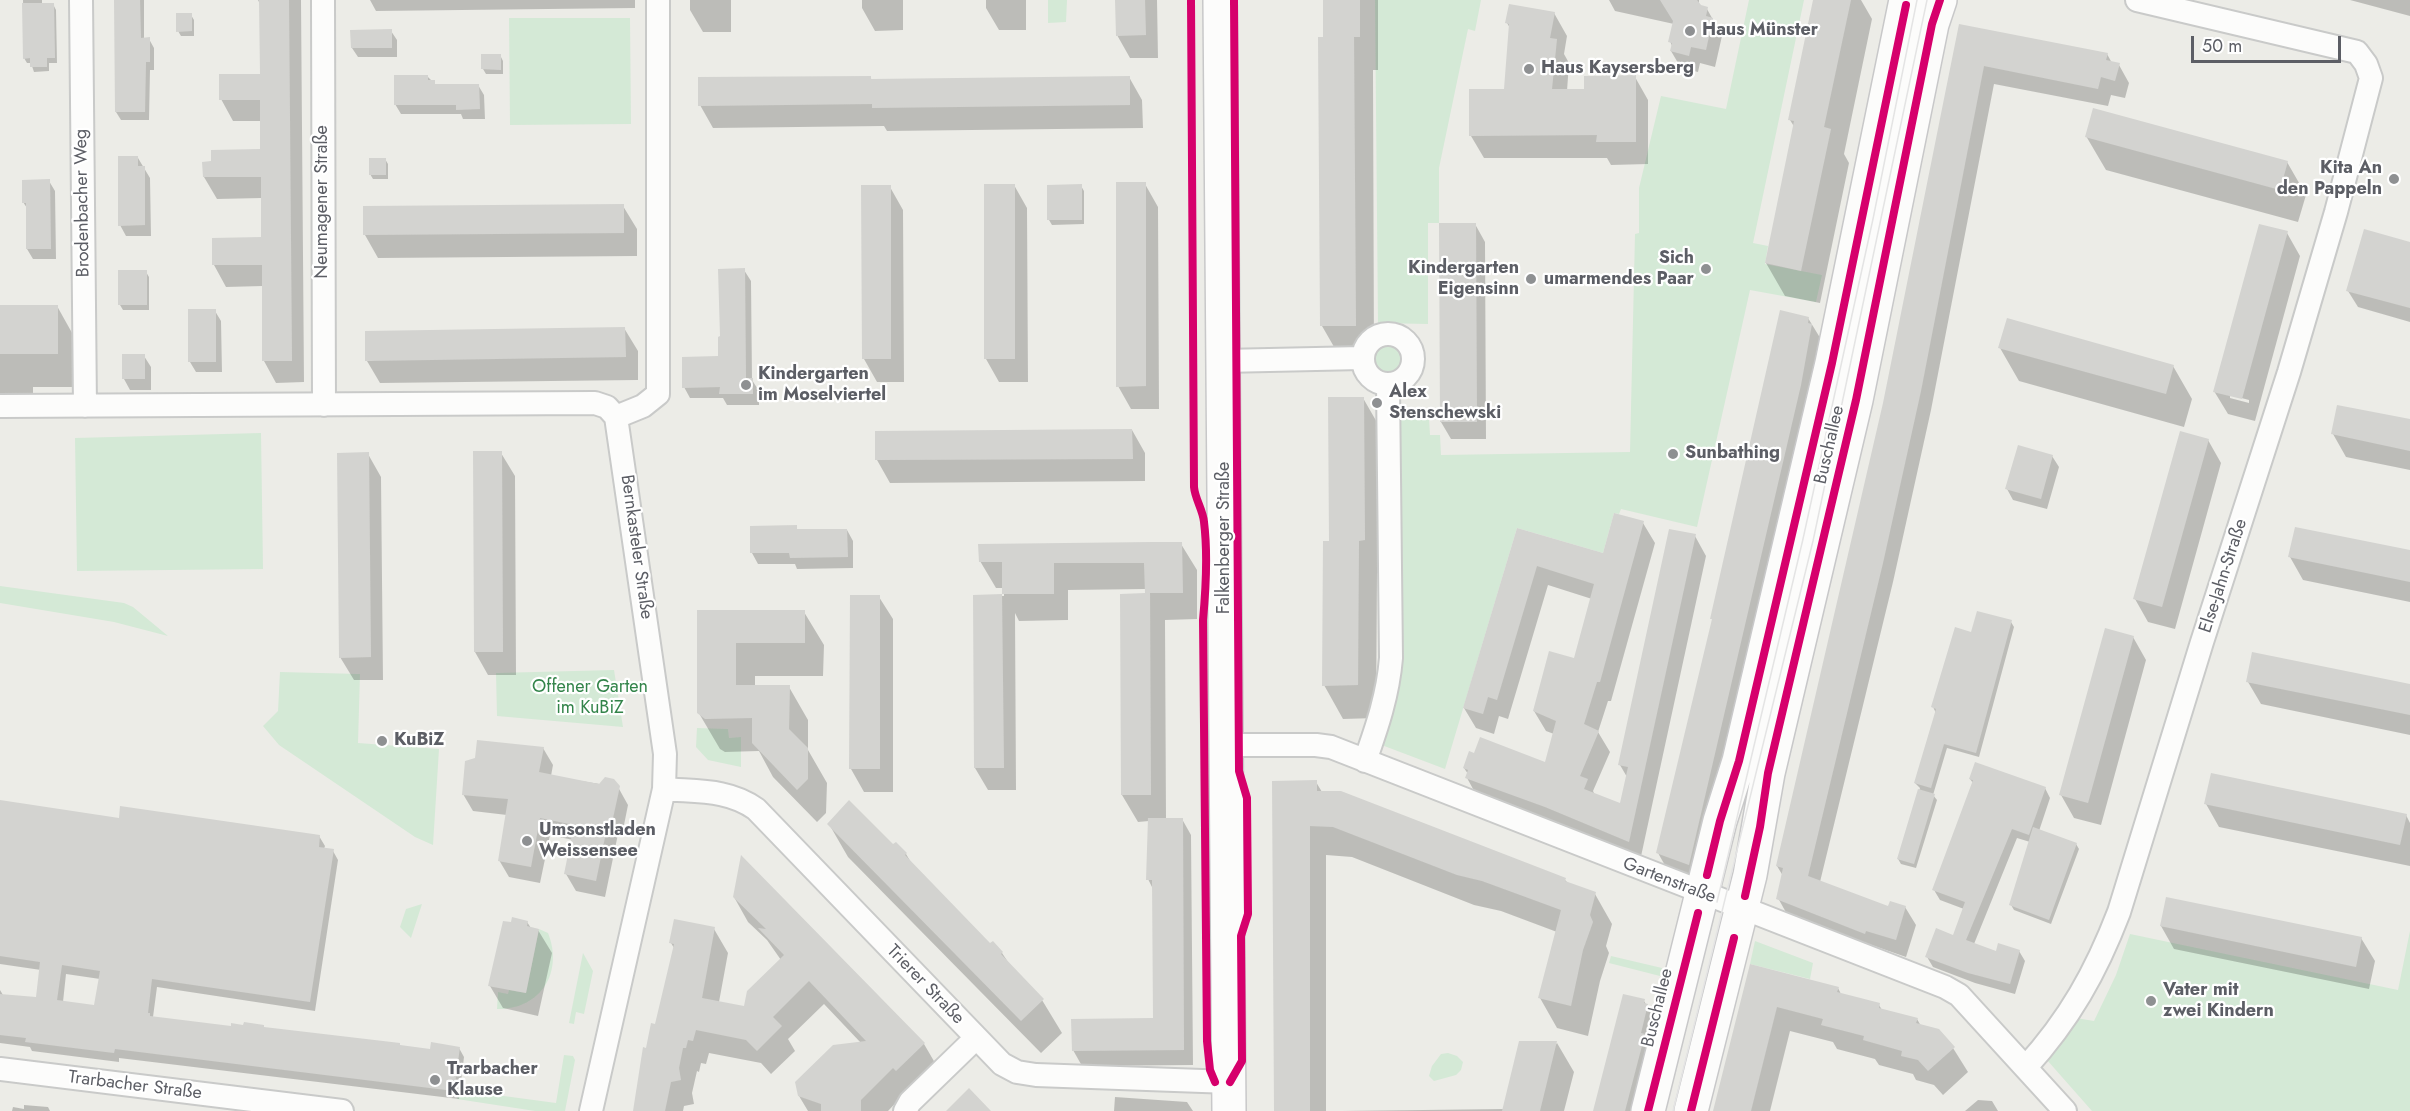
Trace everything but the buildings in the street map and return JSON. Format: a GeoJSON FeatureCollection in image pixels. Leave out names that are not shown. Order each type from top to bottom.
{"type":"FeatureCollection","features":[{"type":"Feature","properties":{"kind":"main road","name":"Falkenberger Straße"},"geometry":{"type":"LineString","coordinates":[[1220,0],[1229,1097]]}},
{"type":"Feature","properties":{"kind":"main road","name":"Buschallee"},"geometry":{"type":"LineString","coordinates":[[1648,1111],[1720,821],[1739,762],[1832,363],[1906,0]]}},
{"type":"Feature","properties":{"kind":"main road","name":"Buschallee"},"geometry":{"type":"LineString","coordinates":[[1691,1111],[1741,909],[1760,827],[1768,773],[1856,400],[1932,24],[1940,0]]}},
{"type":"Feature","properties":{"kind":"street","name":"Brodenbacher Weg"},"geometry":{"type":"LineString","coordinates":[[81,0],[85,406]]}},
{"type":"Feature","properties":{"kind":"street","name":"Neumagener Straße"},"geometry":{"type":"LineString","coordinates":[[323,0],[324,405]]}},
{"type":"Feature","properties":{"kind":"street"},"geometry":{"type":"LineString","coordinates":[[0,406],[596,403],[607,407],[616,417],[643,406],[658,394],[658,0]]}},
{"type":"Feature","properties":{"kind":"street","name":"Else-Jahn-Straße"},"geometry":{"type":"LineString","coordinates":[[2026,1067],[2058,1028],[2087,985],[2119,912],[2289,372],[2337,212],[2371,78],[2366,64],[2357,52],[2137,0]]}},
{"type":"Feature","properties":{"kind":"street"},"geometry":{"type":"LineString","coordinates":[[1391,334],[1405,340],[1412,353],[1412,368],[1402,380],[1388,384],[1373,380],[1367,374],[1362,358],[1368,342],[1375,337],[1391,334]]}},
{"type":"Feature","properties":{"kind":"street"},"geometry":{"type":"LineString","coordinates":[[1223,361],[1362,358]]}},
{"type":"Feature","properties":{"kind":"street"},"geometry":{"type":"LineString","coordinates":[[1365,761],[1384,704],[1391,658],[1388,384]]}},
{"type":"Feature","properties":{"kind":"street","name":"Bernkasteler Straße"},"geometry":{"type":"LineString","coordinates":[[591,1111],[664,789],[664,734],[616,417]]}},
{"type":"Feature","properties":{"kind":"street","name":"Gartenstraße"},"geometry":{"type":"LineString","coordinates":[[1226,745],[1330,747],[1952,991],[1959,995],[2065,1111]]}},
{"type":"Feature","properties":{"kind":"street","name":"Trierer Straße"},"geometry":{"type":"LineString","coordinates":[[664,789],[727,794],[742,799],[756,809],[1002,1064],[1017,1072],[1229,1097]]}},
{"type":"Feature","properties":{"kind":"street"},"geometry":{"type":"LineString","coordinates":[[905,1111],[910,1102],[976,1038]]}},
{"type":"Feature","properties":{"kind":"street","name":"Trarbacher Straße"},"geometry":{"type":"LineString","coordinates":[[0,1069],[239,1105],[342,1111]]}},
{"type":"Feature","properties":{"kind":"green space"},"geometry":{"type":"Polygon","coordinates":[[[1048,0],[1067,0],[1066,22],[1048,23],[1048,0]]]}},
{"type":"Feature","properties":{"kind":"green space"},"geometry":{"type":"Polygon","coordinates":[[[1375,0],[1481,0],[1475,31],[1468,29],[1439,168],[1439,223],[1428,223],[1428,324],[1378,323],[1375,0]]]}},
{"type":"Feature","properties":{"kind":"green space"},"geometry":{"type":"Polygon","coordinates":[[[1749,0],[1804,0],[1753,243],[1768,246],[1765,264],[1822,275],[1816,302],[1750,290],[1697,527],[1621,509],[1619,514],[1614,513],[1603,553],[1517,528],[1445,769],[1379,744],[1394,407],[1406,408],[1419,416],[1429,418],[1430,435],[1440,435],[1441,455],[1630,452],[1635,234],[1639,233],[1639,188],[1661,96],[1726,109],[1749,0]]]}},
{"type":"Feature","properties":{"kind":"green space"},"geometry":{"type":"Polygon","coordinates":[[[509,18],[630,18],[631,124],[510,125],[509,18]]]}},
{"type":"Feature","properties":{"kind":"green space"},"geometry":{"type":"Polygon","coordinates":[[[1388,340],[1401,345],[1406,358],[1401,371],[1388,376],[1375,371],[1370,358],[1375,345],[1388,340]]]}},
{"type":"Feature","properties":{"kind":"green space"},"geometry":{"type":"Polygon","coordinates":[[[261,433],[263,569],[77,571],[75,438],[261,433]]]}},
{"type":"Feature","properties":{"kind":"green space"},"geometry":{"type":"Polygon","coordinates":[[[0,586],[124,603],[133,607],[168,636],[114,622],[0,603],[0,586]]]}},
{"type":"Feature","properties":{"kind":"green space","name":"Offener Garten im KuBiZ"},"geometry":{"type":"Polygon","coordinates":[[[614,670],[623,727],[497,716],[496,673],[614,670]]]}},
{"type":"Feature","properties":{"kind":"green space"},"geometry":{"type":"Polygon","coordinates":[[[280,672],[360,674],[358,743],[439,749],[433,845],[415,837],[279,745],[263,726],[278,711],[280,672]]]}},
{"type":"Feature","properties":{"kind":"green space"},"geometry":{"type":"Polygon","coordinates":[[[697,728],[728,729],[729,738],[741,737],[741,767],[708,760],[696,747],[697,728]]]}},
{"type":"Feature","properties":{"kind":"green space"},"geometry":{"type":"Polygon","coordinates":[[[422,904],[411,938],[400,927],[406,909],[422,904]]]}},
{"type":"Feature","properties":{"kind":"green space"},"geometry":{"type":"Polygon","coordinates":[[[539,929],[548,933],[552,948],[553,962],[545,986],[525,1003],[512,1008],[497,1009],[498,992],[508,994],[509,990],[526,993],[539,929]]]}},
{"type":"Feature","properties":{"kind":"green space"},"geometry":{"type":"Polygon","coordinates":[[[2410,931],[2410,1111],[2092,1111],[2047,1060],[2076,1018],[2094,1021],[2116,975],[2130,934],[2398,990],[2410,931]]]}},
{"type":"Feature","properties":{"kind":"green space"},"geometry":{"type":"Polygon","coordinates":[[[1755,941],[1813,963],[1810,979],[1750,964],[1755,941]]]}},
{"type":"Feature","properties":{"kind":"green space"},"geometry":{"type":"Polygon","coordinates":[[[583,953],[593,971],[584,1014],[576,1012],[574,1024],[569,1023],[583,953]]]}},
{"type":"Feature","properties":{"kind":"green space"},"geometry":{"type":"Polygon","coordinates":[[[1611,956],[1662,968],[1660,976],[1609,963],[1611,956]]]}},
{"type":"Feature","properties":{"kind":"green space"},"geometry":{"type":"Polygon","coordinates":[[[1448,1053],[1457,1056],[1463,1062],[1461,1070],[1456,1075],[1434,1081],[1429,1076],[1432,1066],[1441,1054],[1448,1053]]]}},
{"type":"Feature","properties":{"kind":"green space"},"geometry":{"type":"Polygon","coordinates":[[[564,1055],[573,1056],[575,1060],[565,1111],[535,1111],[457,1099],[459,1090],[556,1103],[564,1055]]]}},
{"type":"Feature","properties":{"kind":"tram line"},"geometry":{"type":"LineString","coordinates":[[1717,902],[1803,539],[1873,219],[1917,0]]}},
{"type":"Feature","properties":{"kind":"tram line"},"geometry":{"type":"LineString","coordinates":[[1673,1111],[1813,541],[1927,0]]}},
{"type":"Feature","properties":{"kind":"cycle path"},"geometry":{"type":"LineString","coordinates":[[1191,0],[1194,487],[1203,518],[1206,546],[1203,620],[1207,1041],[1210,1070],[1215,1082]]}},
{"type":"Feature","properties":{"kind":"cycle path"},"geometry":{"type":"LineString","coordinates":[[1230,1082],[1242,1061],[1241,936],[1248,914],[1247,798],[1239,771],[1234,0]]}},
{"type":"Feature","properties":{"kind":"cycle path"},"geometry":{"type":"LineString","coordinates":[[1745,896],[1760,827],[1768,773],[1856,400],[1932,24],[1940,0]]}},
{"type":"Feature","properties":{"kind":"cycle path"},"geometry":{"type":"LineString","coordinates":[[1707,875],[1720,821],[1739,761],[1832,363],[1906,5]]}},
{"type":"Feature","properties":{"kind":"cycle path"},"geometry":{"type":"LineString","coordinates":[[1648,1111],[1698,913]]}},
{"type":"Feature","properties":{"kind":"cycle path"},"geometry":{"type":"LineString","coordinates":[[1691,1111],[1734,938]]}},
{"type":"Feature","properties":{"kind":"place","name":"Haus Münster"},"geometry":{"type":"Point","coordinates":[1690,31]}},
{"type":"Feature","properties":{"kind":"place","name":"Haus Kaysersberg"},"geometry":{"type":"Point","coordinates":[1529,69]}},
{"type":"Feature","properties":{"kind":"place","name":"Kita An den Pappeln"},"geometry":{"type":"Point","coordinates":[2394,179]}},
{"type":"Feature","properties":{"kind":"place","name":"Sich umarmendes Paar"},"geometry":{"type":"Point","coordinates":[1706,269]}},
{"type":"Feature","properties":{"kind":"place","name":"Kindergarten Eigensinn"},"geometry":{"type":"Point","coordinates":[1531,279]}},
{"type":"Feature","properties":{"kind":"place","name":"Kindergarten im Moselviertel"},"geometry":{"type":"Point","coordinates":[746,385]}},
{"type":"Feature","properties":{"kind":"place","name":"Alex Stenschewski"},"geometry":{"type":"Point","coordinates":[1377,403]}},
{"type":"Feature","properties":{"kind":"place","name":"Sunbathing"},"geometry":{"type":"Point","coordinates":[1673,454]}},
{"type":"Feature","properties":{"kind":"place","name":"KuBiZ"},"geometry":{"type":"Point","coordinates":[382,741]}},
{"type":"Feature","properties":{"kind":"place","name":"Umsonstladen Weissensee"},"geometry":{"type":"Point","coordinates":[527,841]}},
{"type":"Feature","properties":{"kind":"place","name":"Vater mit zwei Kindern"},"geometry":{"type":"Point","coordinates":[2151,1001]}},
{"type":"Feature","properties":{"kind":"place","name":"Trarbacher Klause"},"geometry":{"type":"Point","coordinates":[435,1080]}}]}
